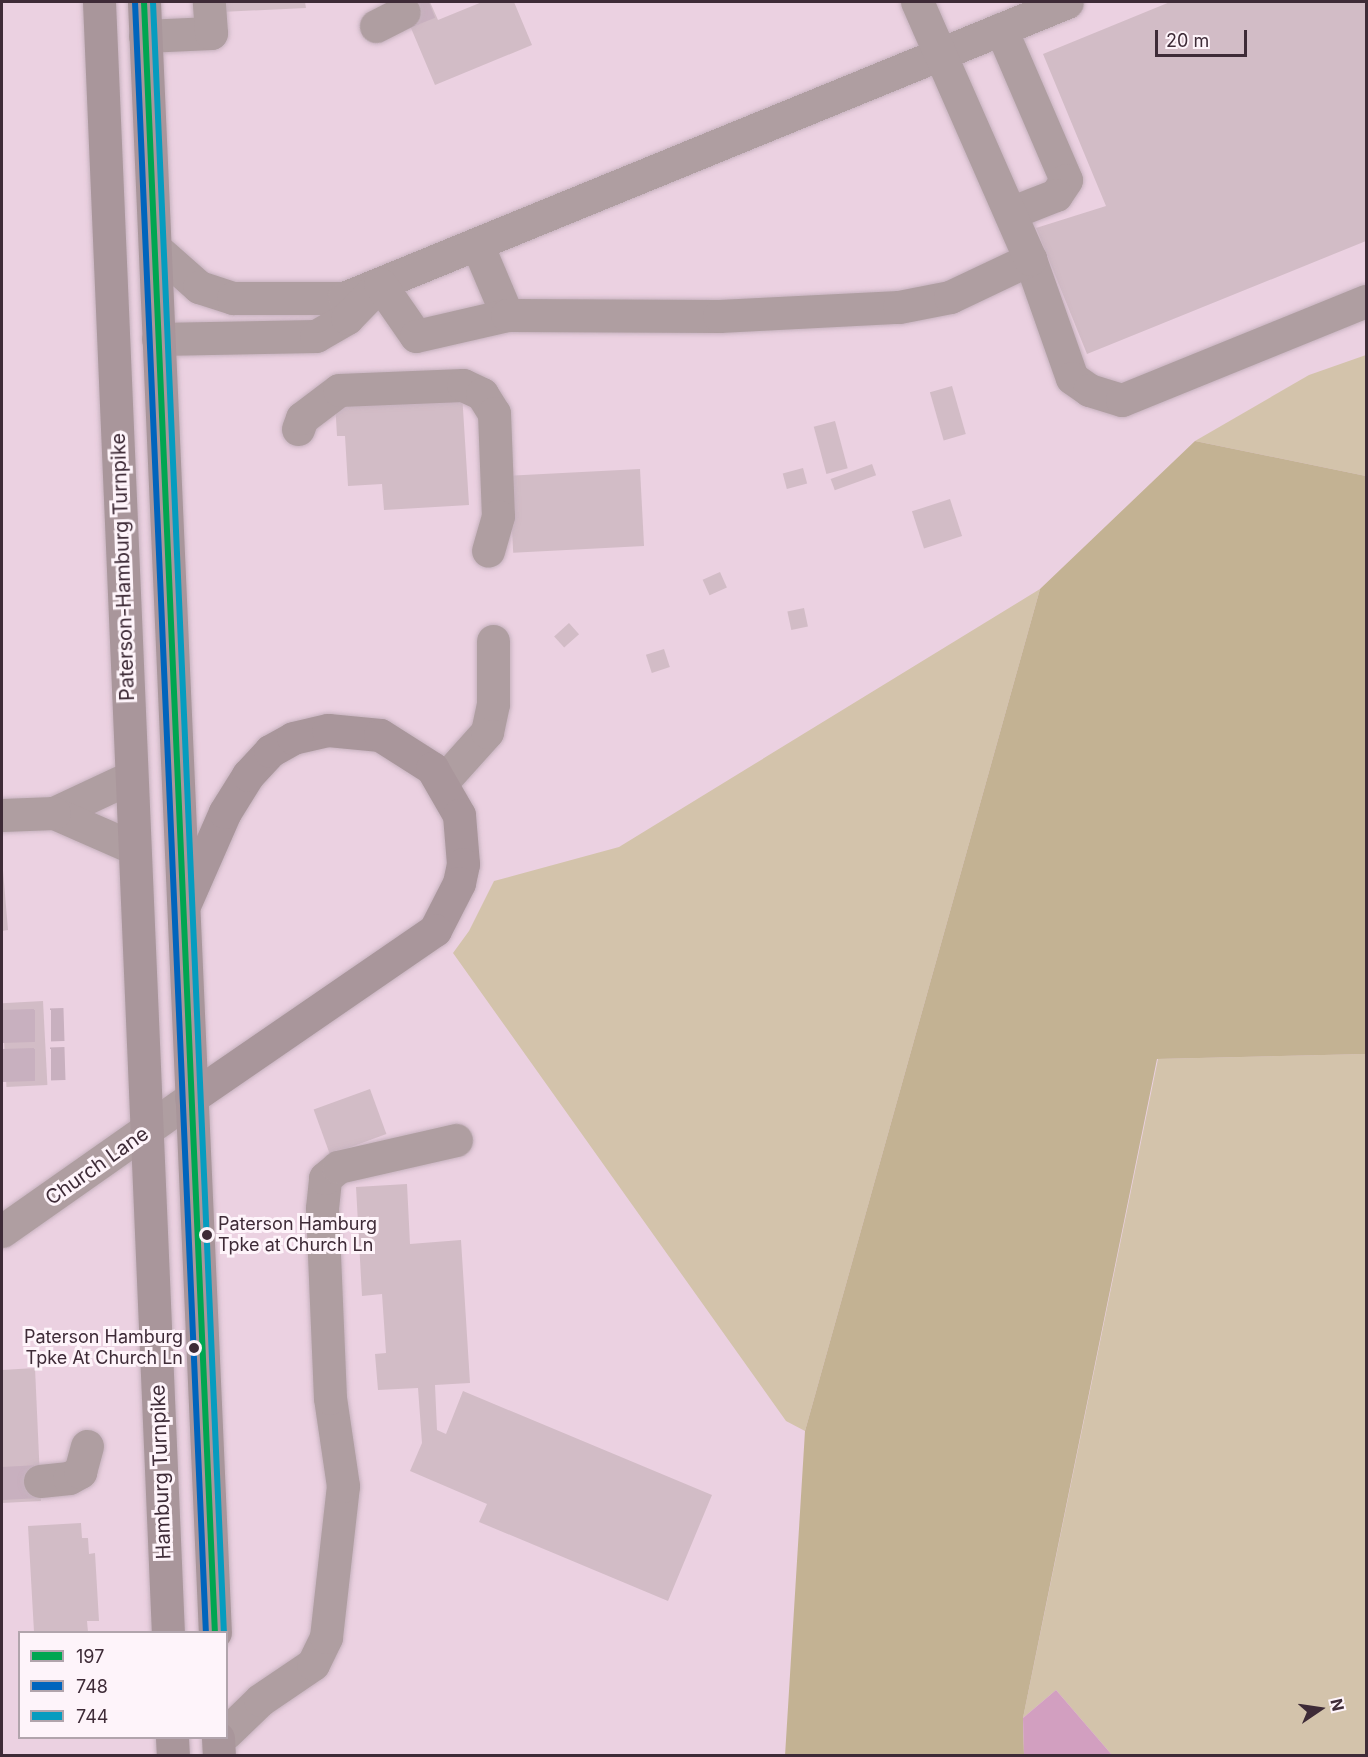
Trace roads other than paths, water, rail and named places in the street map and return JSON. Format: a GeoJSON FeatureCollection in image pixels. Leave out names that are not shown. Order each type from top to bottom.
{"type":"FeatureCollection","features":[{"type":"Feature","properties":{"kind":"main road","name":"Paterson-Hamburg Turnpike"},"geometry":{"type":"LineString","coordinates":[[99,2],[146,1132]]}},
{"type":"Feature","properties":{"kind":"main road"},"geometry":{"type":"LineString","coordinates":[[144,2],[215,1631]]}},
{"type":"Feature","properties":{"kind":"main road"},"geometry":{"type":"LineString","coordinates":[[182,910],[225,812],[248,775],[270,751],[293,738],[328,730],[364,730],[415,754],[443,781],[459,814],[463,864],[459,883],[435,930],[191,1098]]}},
{"type":"Feature","properties":{"kind":"main road","name":"Hamburg Turnpike"},"geometry":{"type":"LineString","coordinates":[[146,1132],[168,1631]]}},
{"type":"Feature","properties":{"kind":"street"},"geometry":{"type":"LineString","coordinates":[[145,36],[211,33],[209,2]]}},
{"type":"Feature","properties":{"kind":"street"},"geometry":{"type":"LineString","coordinates":[[917,2],[1030,259],[1072,378],[1089,390],[1122,400],[1366,301]]}},
{"type":"Feature","properties":{"kind":"street"},"geometry":{"type":"LineString","coordinates":[[158,339],[316,336],[345,308],[380,284],[1067,2]]}},
{"type":"Feature","properties":{"kind":"street"},"geometry":{"type":"LineString","coordinates":[[1001,29],[1066,180],[1056,195],[1010,213]]}},
{"type":"Feature","properties":{"kind":"street"},"geometry":{"type":"LineString","coordinates":[[477,244],[507,315]]}},
{"type":"Feature","properties":{"kind":"street"},"geometry":{"type":"LineString","coordinates":[[154,248],[199,287],[233,298],[345,308]]}},
{"type":"Feature","properties":{"kind":"street"},"geometry":{"type":"LineString","coordinates":[[380,284],[416,336],[507,315],[719,316],[899,307],[950,297],[1030,259]]}},
{"type":"Feature","properties":{"kind":"street"},"geometry":{"type":"LineString","coordinates":[[298,429],[302,418],[339,390],[463,385],[482,394],[494,413],[498,516],[488,551]]}},
{"type":"Feature","properties":{"kind":"street"},"geometry":{"type":"LineString","coordinates":[[443,781],[487,732],[493,704],[493,641]]}},
{"type":"Feature","properties":{"kind":"street"},"geometry":{"type":"LineString","coordinates":[[2,814],[54,813],[131,777]]}},
{"type":"Feature","properties":{"kind":"street"},"geometry":{"type":"LineString","coordinates":[[54,813],[134,848]]}},
{"type":"Feature","properties":{"kind":"street","name":"Church Lane"},"geometry":{"type":"LineString","coordinates":[[2,1231],[146,1132],[191,1098]]}},
{"type":"Feature","properties":{"kind":"street"},"geometry":{"type":"LineString","coordinates":[[228,1734],[260,1700],[288,1685],[313,1664],[327,1637],[334,1592],[343,1486],[330,1398],[322,1208],[326,1178],[338,1167],[456,1140]]}},
{"type":"Feature","properties":{"kind":"street"},"geometry":{"type":"LineString","coordinates":[[40,1481],[69,1478],[80,1472],[87,1446]]}},
{"type":"Feature","properties":{"kind":"tunnel"},"geometry":{"type":"LineString","coordinates":[[404,12],[429,2]]}},
{"type":"Feature","properties":{"kind":"tunnel"},"geometry":{"type":"LineString","coordinates":[[2,1026],[64,1024]]}},
{"type":"Feature","properties":{"kind":"tunnel"},"geometry":{"type":"LineString","coordinates":[[2,1065],[65,1063]]}},
{"type":"Feature","properties":{"kind":"tunnel"},"geometry":{"type":"LineString","coordinates":[[2,1483],[40,1481]]}},
{"type":"Feature","properties":{"kind":"place","name":"Paterson Hamburg Tpke at Church Ln"},"geometry":{"type":"Point","coordinates":[207,1235]}},
{"type":"Feature","properties":{"kind":"place","name":"Paterson Hamburg Tpke At Church Ln"},"geometry":{"type":"Point","coordinates":[194,1348]}}]}
